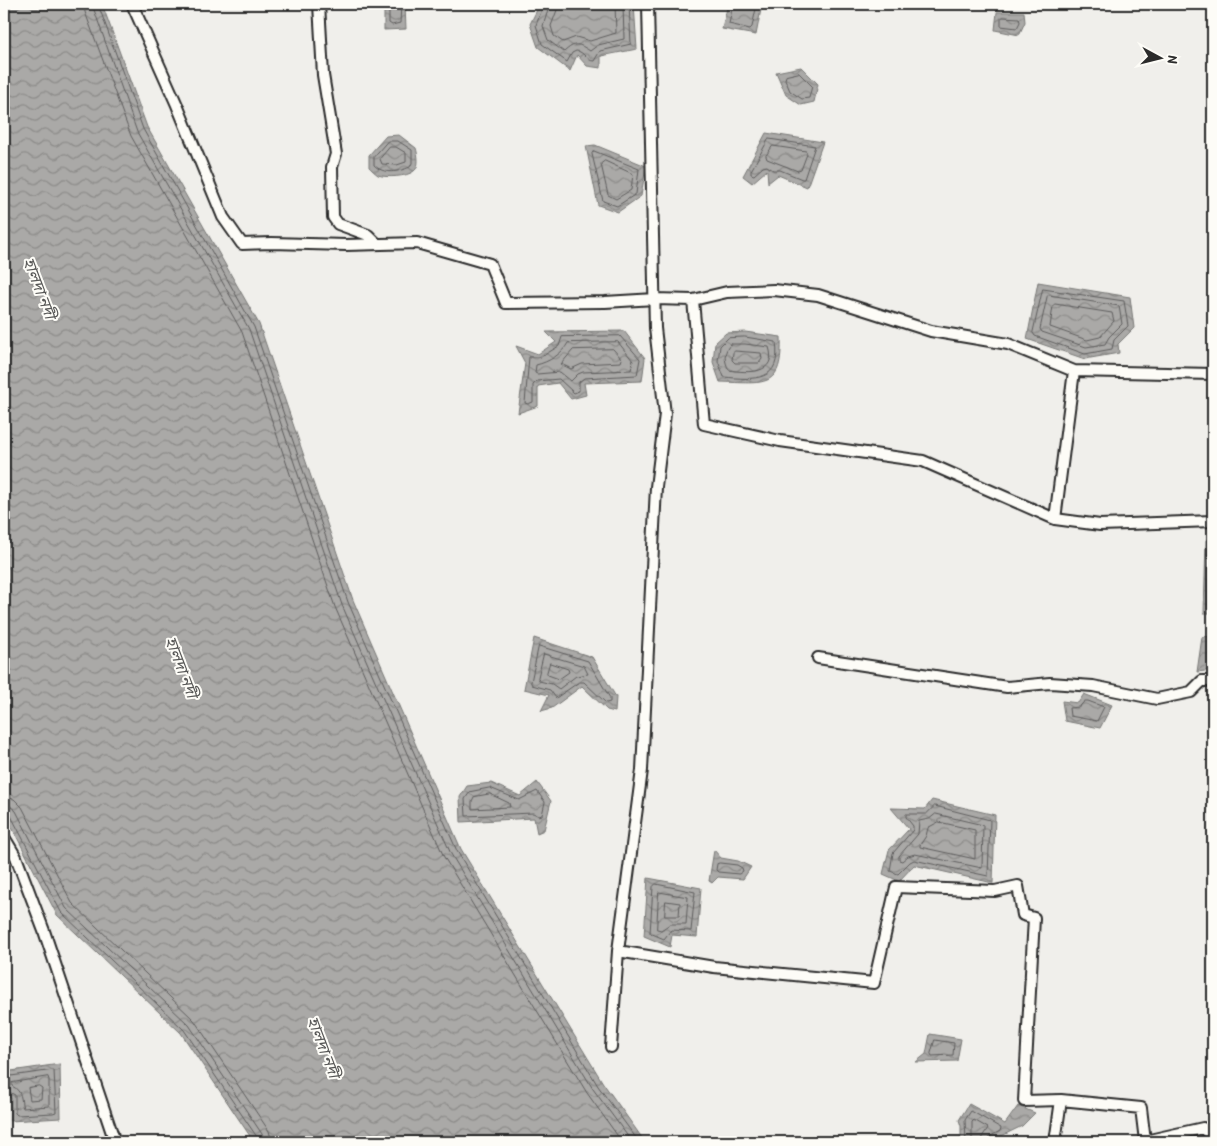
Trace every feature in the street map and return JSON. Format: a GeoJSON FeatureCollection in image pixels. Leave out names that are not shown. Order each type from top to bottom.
{"type":"FeatureCollection","features":[{"type":"Feature","properties":{"kind":"street"},"geometry":{"type":"LineString","coordinates":[[132,4],[177,105],[223,218],[242,244],[417,243],[490,264],[506,303],[605,302],[655,299],[694,300],[726,292],[774,290],[818,295],[932,331],[1008,344],[1074,371],[1213,374]]}},
{"type":"Feature","properties":{"kind":"street"},"geometry":{"type":"LineString","coordinates":[[319,4],[323,75],[336,154],[332,167],[333,217],[338,224],[368,235],[377,244]]}},
{"type":"Feature","properties":{"kind":"street"},"geometry":{"type":"LineString","coordinates":[[611,1047],[618,951],[642,770],[656,487],[665,414],[655,328],[648,4]]}},
{"type":"Feature","properties":{"kind":"street"},"geometry":{"type":"LineString","coordinates":[[694,300],[704,424],[780,441],[923,461],[1055,519],[1100,525],[1213,521]]}},
{"type":"Feature","properties":{"kind":"street"},"geometry":{"type":"LineString","coordinates":[[1055,519],[1074,371]]}},
{"type":"Feature","properties":{"kind":"street"},"geometry":{"type":"LineString","coordinates":[[818,658],[1007,687],[1050,683],[1093,686],[1157,699],[1191,692],[1202,681],[1213,682]]}},
{"type":"Feature","properties":{"kind":"street"},"geometry":{"type":"LineString","coordinates":[[4,837],[16,857],[44,931],[115,1142]]}},
{"type":"Feature","properties":{"kind":"street"},"geometry":{"type":"LineString","coordinates":[[618,951],[714,967],[874,983],[896,887],[995,891],[1018,886],[1023,915],[1034,918],[1024,1101],[1061,1100],[1141,1108],[1145,1141],[1208,1128],[1213,1139]]}},
{"type":"Feature","properties":{"kind":"street"},"geometry":{"type":"LineString","coordinates":[[1055,1142],[1061,1100]]}},
{"type":"Feature","properties":{"kind":"water","name":"হালদা নদী"},"geometry":{"type":"Polygon","coordinates":[[[4,4],[102,4],[147,127],[259,324],[353,600],[461,849],[603,1083],[645,1142],[254,1142],[181,1033],[57,915],[4,812],[4,4]]]}},
{"type":"Feature","properties":{"kind":"water"},"geometry":{"type":"Polygon","coordinates":[[[384,4],[405,5],[406,29],[384,30],[384,4]]]}},
{"type":"Feature","properties":{"kind":"water"},"geometry":{"type":"Polygon","coordinates":[[[540,4],[634,4],[637,49],[601,56],[601,68],[587,66],[577,55],[570,71],[538,47],[530,24],[540,4]]]}},
{"type":"Feature","properties":{"kind":"water"},"geometry":{"type":"Polygon","coordinates":[[[728,4],[762,4],[756,35],[722,29],[728,4]]]}},
{"type":"Feature","properties":{"kind":"water"},"geometry":{"type":"Polygon","coordinates":[[[997,12],[1024,12],[1025,22],[1019,35],[995,30],[997,12]]]}},
{"type":"Feature","properties":{"kind":"water"},"geometry":{"type":"Polygon","coordinates":[[[801,67],[818,84],[814,102],[801,105],[786,95],[776,72],[801,67]]]}},
{"type":"Feature","properties":{"kind":"water"},"geometry":{"type":"Polygon","coordinates":[[[766,133],[823,142],[807,187],[778,175],[768,183],[767,170],[752,183],[743,176],[766,133]]]}},
{"type":"Feature","properties":{"kind":"water"},"geometry":{"type":"Polygon","coordinates":[[[399,135],[416,148],[418,161],[416,169],[402,176],[378,175],[369,167],[369,155],[386,136],[399,135]]]}},
{"type":"Feature","properties":{"kind":"water"},"geometry":{"type":"Polygon","coordinates":[[[595,145],[646,166],[641,196],[618,212],[598,205],[586,146],[595,145]]]}},
{"type":"Feature","properties":{"kind":"water"},"geometry":{"type":"Polygon","coordinates":[[[1038,282],[1130,297],[1134,328],[1118,344],[1119,353],[1085,359],[1027,339],[1038,282]]]}},
{"type":"Feature","properties":{"kind":"water"},"geometry":{"type":"Polygon","coordinates":[[[624,331],[645,358],[642,381],[584,383],[586,395],[571,399],[558,383],[538,386],[538,406],[518,413],[525,363],[516,346],[538,354],[556,342],[546,332],[624,331]]]}},
{"type":"Feature","properties":{"kind":"water"},"geometry":{"type":"Polygon","coordinates":[[[745,332],[781,337],[781,354],[774,375],[768,380],[759,382],[720,382],[713,362],[715,343],[726,333],[745,332]]]}},
{"type":"Feature","properties":{"kind":"water"},"geometry":{"type":"Polygon","coordinates":[[[1213,539],[1213,613],[1204,613],[1206,540],[1213,539]]]}},
{"type":"Feature","properties":{"kind":"water"},"geometry":{"type":"Polygon","coordinates":[[[1213,636],[1213,670],[1197,672],[1202,637],[1213,636]]]}},
{"type":"Feature","properties":{"kind":"water"},"geometry":{"type":"Polygon","coordinates":[[[534,638],[592,657],[616,697],[615,712],[607,710],[582,686],[552,708],[541,711],[549,695],[524,689],[534,638]]]}},
{"type":"Feature","properties":{"kind":"water"},"geometry":{"type":"Polygon","coordinates":[[[1084,694],[1112,705],[1100,728],[1065,721],[1062,701],[1078,703],[1084,694]]]}},
{"type":"Feature","properties":{"kind":"water"},"geometry":{"type":"Polygon","coordinates":[[[537,782],[551,801],[544,830],[537,833],[534,818],[461,822],[460,797],[467,786],[491,783],[520,796],[537,782]]]}},
{"type":"Feature","properties":{"kind":"water"},"geometry":{"type":"Polygon","coordinates":[[[932,800],[995,815],[993,883],[914,865],[899,881],[883,874],[889,850],[909,829],[891,808],[925,809],[932,800]]]}},
{"type":"Feature","properties":{"kind":"water"},"geometry":{"type":"Polygon","coordinates":[[[714,850],[721,858],[738,861],[751,867],[743,879],[718,877],[712,883],[709,881],[714,850]]]}},
{"type":"Feature","properties":{"kind":"water"},"geometry":{"type":"Polygon","coordinates":[[[648,878],[701,888],[697,937],[672,935],[670,947],[644,936],[648,878]]]}},
{"type":"Feature","properties":{"kind":"water"},"geometry":{"type":"Polygon","coordinates":[[[930,1034],[961,1039],[957,1061],[916,1062],[926,1054],[930,1034]]]}},
{"type":"Feature","properties":{"kind":"water"},"geometry":{"type":"Polygon","coordinates":[[[60,1064],[61,1118],[10,1121],[11,1098],[4,1096],[4,1072],[60,1064]]]}},
{"type":"Feature","properties":{"kind":"water"},"geometry":{"type":"Polygon","coordinates":[[[969,1104],[1005,1124],[1018,1106],[1035,1113],[1022,1126],[989,1142],[961,1142],[959,1120],[969,1104]]]}}]}
